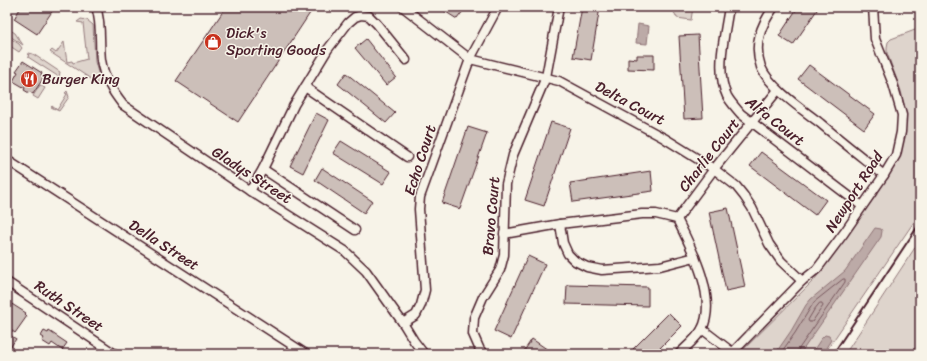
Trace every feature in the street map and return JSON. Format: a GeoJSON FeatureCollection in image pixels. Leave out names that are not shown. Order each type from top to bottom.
{"type":"FeatureCollection","features":[{"type":"Feature","properties":{"kind":"street","name":"Gladys Street"},"geometry":{"type":"LineString","coordinates":[[96,7],[99,22],[101,61],[108,83],[123,105],[250,191],[345,251],[366,270],[403,323],[414,342],[424,354]]}},
{"type":"Feature","properties":{"kind":"street","name":"Delta Court"},"geometry":{"type":"LineString","coordinates":[[403,7],[470,59],[559,81],[612,108],[714,169],[736,186],[744,196],[752,208],[769,244],[781,261],[802,282]]}},
{"type":"Feature","properties":{"kind":"street","name":"Echo Court"},"geometry":{"type":"LineString","coordinates":[[403,323],[416,315],[421,305],[425,290],[419,209],[420,196],[470,59],[498,7]]}},
{"type":"Feature","properties":{"kind":"street","name":"Bravo Court"},"geometry":{"type":"LineString","coordinates":[[484,354],[480,350],[473,334],[474,318],[483,297],[500,270],[504,255],[506,184],[513,155],[546,77],[559,7]]}},
{"type":"Feature","properties":{"kind":"street","name":"Alfa Court"},"geometry":{"type":"LineString","coordinates":[[729,7],[723,40],[722,58],[722,74],[727,96],[741,114],[862,206]]}},
{"type":"Feature","properties":{"kind":"street","name":"Alfa Court"},"geometry":{"type":"LineString","coordinates":[[774,7],[764,21],[758,43],[759,58],[762,68],[778,90],[884,175]]}},
{"type":"Feature","properties":{"kind":"street","name":"Newport Road"},"geometry":{"type":"LineString","coordinates":[[732,353],[802,282],[817,269],[832,251],[896,155],[901,132],[902,115],[893,84],[875,39],[873,7]]}},
{"type":"Feature","properties":{"kind":"street"},"geometry":{"type":"LineString","coordinates":[[250,191],[263,169],[294,104],[340,34],[348,23],[355,17],[361,15],[369,16],[406,60]]}},
{"type":"Feature","properties":{"kind":"street","name":"Echo Court"},"geometry":{"type":"LineString","coordinates":[[305,87],[407,157]]}},
{"type":"Feature","properties":{"kind":"street","name":"Charlie Court"},"geometry":{"type":"LineString","coordinates":[[677,219],[714,169],[778,90]]}},
{"type":"Feature","properties":{"kind":"street","name":"Della Street"},"geometry":{"type":"LineString","coordinates":[[7,160],[306,354]]}},
{"type":"Feature","properties":{"kind":"street","name":"Gladys Street"},"geometry":{"type":"LineString","coordinates":[[263,169],[355,230]]}},
{"type":"Feature","properties":{"kind":"street"},"geometry":{"type":"LineString","coordinates":[[504,234],[560,224],[642,214],[656,214],[677,219],[695,257],[708,304],[702,329],[679,354]]}},
{"type":"Feature","properties":{"kind":"street"},"geometry":{"type":"LineString","coordinates":[[560,224],[563,244],[568,254],[575,261],[586,267],[602,270],[660,266],[695,257]]}},
{"type":"Feature","properties":{"kind":"street","name":"Ruth Street"},"geometry":{"type":"LineString","coordinates":[[7,282],[115,354]]}},
{"type":"Feature","properties":{"kind":"street"},"geometry":{"type":"LineString","coordinates":[[702,329],[732,353]]}},
{"type":"Feature","properties":{"kind":"shaded area"},"geometry":{"type":"Polygon","coordinates":[[[675,7],[693,7],[691,20],[677,18],[674,12],[675,7]]]}},
{"type":"Feature","properties":{"kind":"shaded area"},"geometry":{"type":"Polygon","coordinates":[[[81,19],[87,20],[93,25],[95,62],[101,83],[100,85],[50,52],[52,50],[56,53],[64,42],[67,62],[72,61],[73,63],[87,59],[83,23],[77,22],[81,19]]]}},
{"type":"Feature","properties":{"kind":"shaded area"},"geometry":{"type":"Polygon","coordinates":[[[7,28],[15,33],[23,45],[7,34],[7,28]]]}},
{"type":"Feature","properties":{"kind":"shaded area"},"geometry":{"type":"Polygon","coordinates":[[[918,30],[920,35],[920,213],[824,354],[739,354],[814,280],[879,191],[897,160],[905,116],[904,104],[901,91],[887,53],[887,47],[888,42],[891,39],[918,30]]]}},
{"type":"Feature","properties":{"kind":"shaded area"},"geometry":{"type":"Polygon","coordinates":[[[7,36],[19,44],[22,48],[19,52],[7,44],[7,36]]]}},
{"type":"Feature","properties":{"kind":"shaded area"},"geometry":{"type":"Polygon","coordinates":[[[29,53],[33,54],[60,72],[59,77],[28,57],[29,53]]]}},
{"type":"Feature","properties":{"kind":"shaded area"},"geometry":{"type":"Polygon","coordinates":[[[40,85],[45,88],[38,99],[33,96],[40,85]]]}},
{"type":"Feature","properties":{"kind":"shaded area"},"geometry":{"type":"Polygon","coordinates":[[[67,91],[69,97],[59,111],[57,110],[67,94],[65,93],[67,91]]]}},
{"type":"Feature","properties":{"kind":"shaded area"},"geometry":{"type":"Polygon","coordinates":[[[920,240],[920,354],[845,354],[920,240]]]}},
{"type":"Feature","properties":{"kind":"shaded area"},"geometry":{"type":"Polygon","coordinates":[[[7,345],[21,354],[7,354],[7,345]]]}},
{"type":"Feature","properties":{"kind":"water"},"geometry":{"type":"Polygon","coordinates":[[[638,24],[649,26],[647,44],[636,43],[638,24]]]}},
{"type":"Feature","properties":{"kind":"water"},"geometry":{"type":"Polygon","coordinates":[[[875,228],[881,229],[881,237],[800,354],[775,354],[791,331],[806,305],[811,299],[845,271],[875,228]]]}},
{"type":"Feature","properties":{"kind":"water"},"geometry":{"type":"Polygon","coordinates":[[[825,335],[829,336],[831,340],[822,354],[811,354],[821,339],[825,335]]]}},
{"type":"Feature","properties":{"kind":"building"},"geometry":{"type":"Polygon","coordinates":[[[21,7],[55,7],[37,34],[14,19],[21,7]]]}},
{"type":"Feature","properties":{"kind":"building"},"geometry":{"type":"Polygon","coordinates":[[[226,7],[314,7],[238,122],[176,81],[226,7]]]}},
{"type":"Feature","properties":{"kind":"building"},"geometry":{"type":"Polygon","coordinates":[[[438,7],[466,7],[457,19],[438,7]]]}},
{"type":"Feature","properties":{"kind":"building"},"geometry":{"type":"Polygon","coordinates":[[[582,7],[600,7],[591,60],[573,57],[582,7]]]}},
{"type":"Feature","properties":{"kind":"building"},"geometry":{"type":"Polygon","coordinates":[[[798,7],[819,7],[793,45],[779,36],[798,7]]]}},
{"type":"Feature","properties":{"kind":"building"},"geometry":{"type":"Polygon","coordinates":[[[698,35],[703,118],[684,119],[679,36],[698,35]]]}},
{"type":"Feature","properties":{"kind":"building"},"geometry":{"type":"Polygon","coordinates":[[[366,39],[396,77],[386,85],[355,48],[366,39]]]}},
{"type":"Feature","properties":{"kind":"building"},"geometry":{"type":"Polygon","coordinates":[[[637,55],[654,55],[654,70],[628,69],[628,58],[637,59],[637,55]]]}},
{"type":"Feature","properties":{"kind":"building","name":"Burger King"},"geometry":{"type":"Polygon","coordinates":[[[23,61],[42,73],[41,75],[44,77],[33,94],[24,90],[25,88],[13,81],[18,72],[16,71],[23,61]]]}},
{"type":"Feature","properties":{"kind":"building"},"geometry":{"type":"Polygon","coordinates":[[[809,65],[875,114],[864,129],[798,79],[809,65]]]}},
{"type":"Feature","properties":{"kind":"building"},"geometry":{"type":"Polygon","coordinates":[[[346,73],[395,113],[386,123],[338,84],[346,73]]]}},
{"type":"Feature","properties":{"kind":"building"},"geometry":{"type":"Polygon","coordinates":[[[316,113],[329,120],[303,173],[290,166],[316,113]]]}},
{"type":"Feature","properties":{"kind":"building"},"geometry":{"type":"Polygon","coordinates":[[[551,122],[570,128],[544,206],[525,200],[551,122]]]}},
{"type":"Feature","properties":{"kind":"building"},"geometry":{"type":"Polygon","coordinates":[[[468,127],[487,133],[460,209],[442,203],[468,127]]]}},
{"type":"Feature","properties":{"kind":"building"},"geometry":{"type":"Polygon","coordinates":[[[341,141],[391,172],[383,184],[333,153],[341,141]]]}},
{"type":"Feature","properties":{"kind":"building"},"geometry":{"type":"Polygon","coordinates":[[[761,152],[826,200],[815,215],[750,166],[761,152]]]}},
{"type":"Feature","properties":{"kind":"building"},"geometry":{"type":"Polygon","coordinates":[[[322,168],[372,201],[364,213],[315,180],[322,168]]]}},
{"type":"Feature","properties":{"kind":"building"},"geometry":{"type":"Polygon","coordinates":[[[651,171],[653,191],[573,202],[570,183],[651,171]]]}},
{"type":"Feature","properties":{"kind":"building"},"geometry":{"type":"Polygon","coordinates":[[[728,208],[745,287],[726,291],[709,212],[728,208]]]}},
{"type":"Feature","properties":{"kind":"building"},"geometry":{"type":"Polygon","coordinates":[[[528,256],[545,264],[511,339],[494,331],[528,256]]]}},
{"type":"Feature","properties":{"kind":"building"},"geometry":{"type":"Polygon","coordinates":[[[567,285],[648,287],[648,306],[566,304],[567,285]]]}},
{"type":"Feature","properties":{"kind":"building"},"geometry":{"type":"Polygon","coordinates":[[[7,301],[26,313],[25,314],[27,316],[15,333],[7,327],[7,301]]]}},
{"type":"Feature","properties":{"kind":"building"},"geometry":{"type":"Polygon","coordinates":[[[669,313],[682,326],[654,354],[628,354],[669,313]]]}},
{"type":"Feature","properties":{"kind":"building"},"geometry":{"type":"Polygon","coordinates":[[[44,331],[48,333],[49,331],[67,343],[62,350],[52,343],[50,346],[42,341],[44,338],[41,336],[44,331]]]}},
{"type":"Feature","properties":{"kind":"building"},"geometry":{"type":"Polygon","coordinates":[[[10,335],[16,339],[11,346],[7,343],[7,339],[10,335]]]}},
{"type":"Feature","properties":{"kind":"building"},"geometry":{"type":"Polygon","coordinates":[[[532,339],[554,354],[522,354],[532,339]]]}},
{"type":"Feature","properties":{"kind":"railway"},"geometry":{"type":"LineString","coordinates":[[833,354],[920,223]]}},
{"type":"Feature","properties":{"kind":"place","name":"Dick's Sporting Goods"},"geometry":{"type":"Point","coordinates":[213,42]}},
{"type":"Feature","properties":{"kind":"place","name":"Burger King"},"geometry":{"type":"Point","coordinates":[29,79]}}]}
